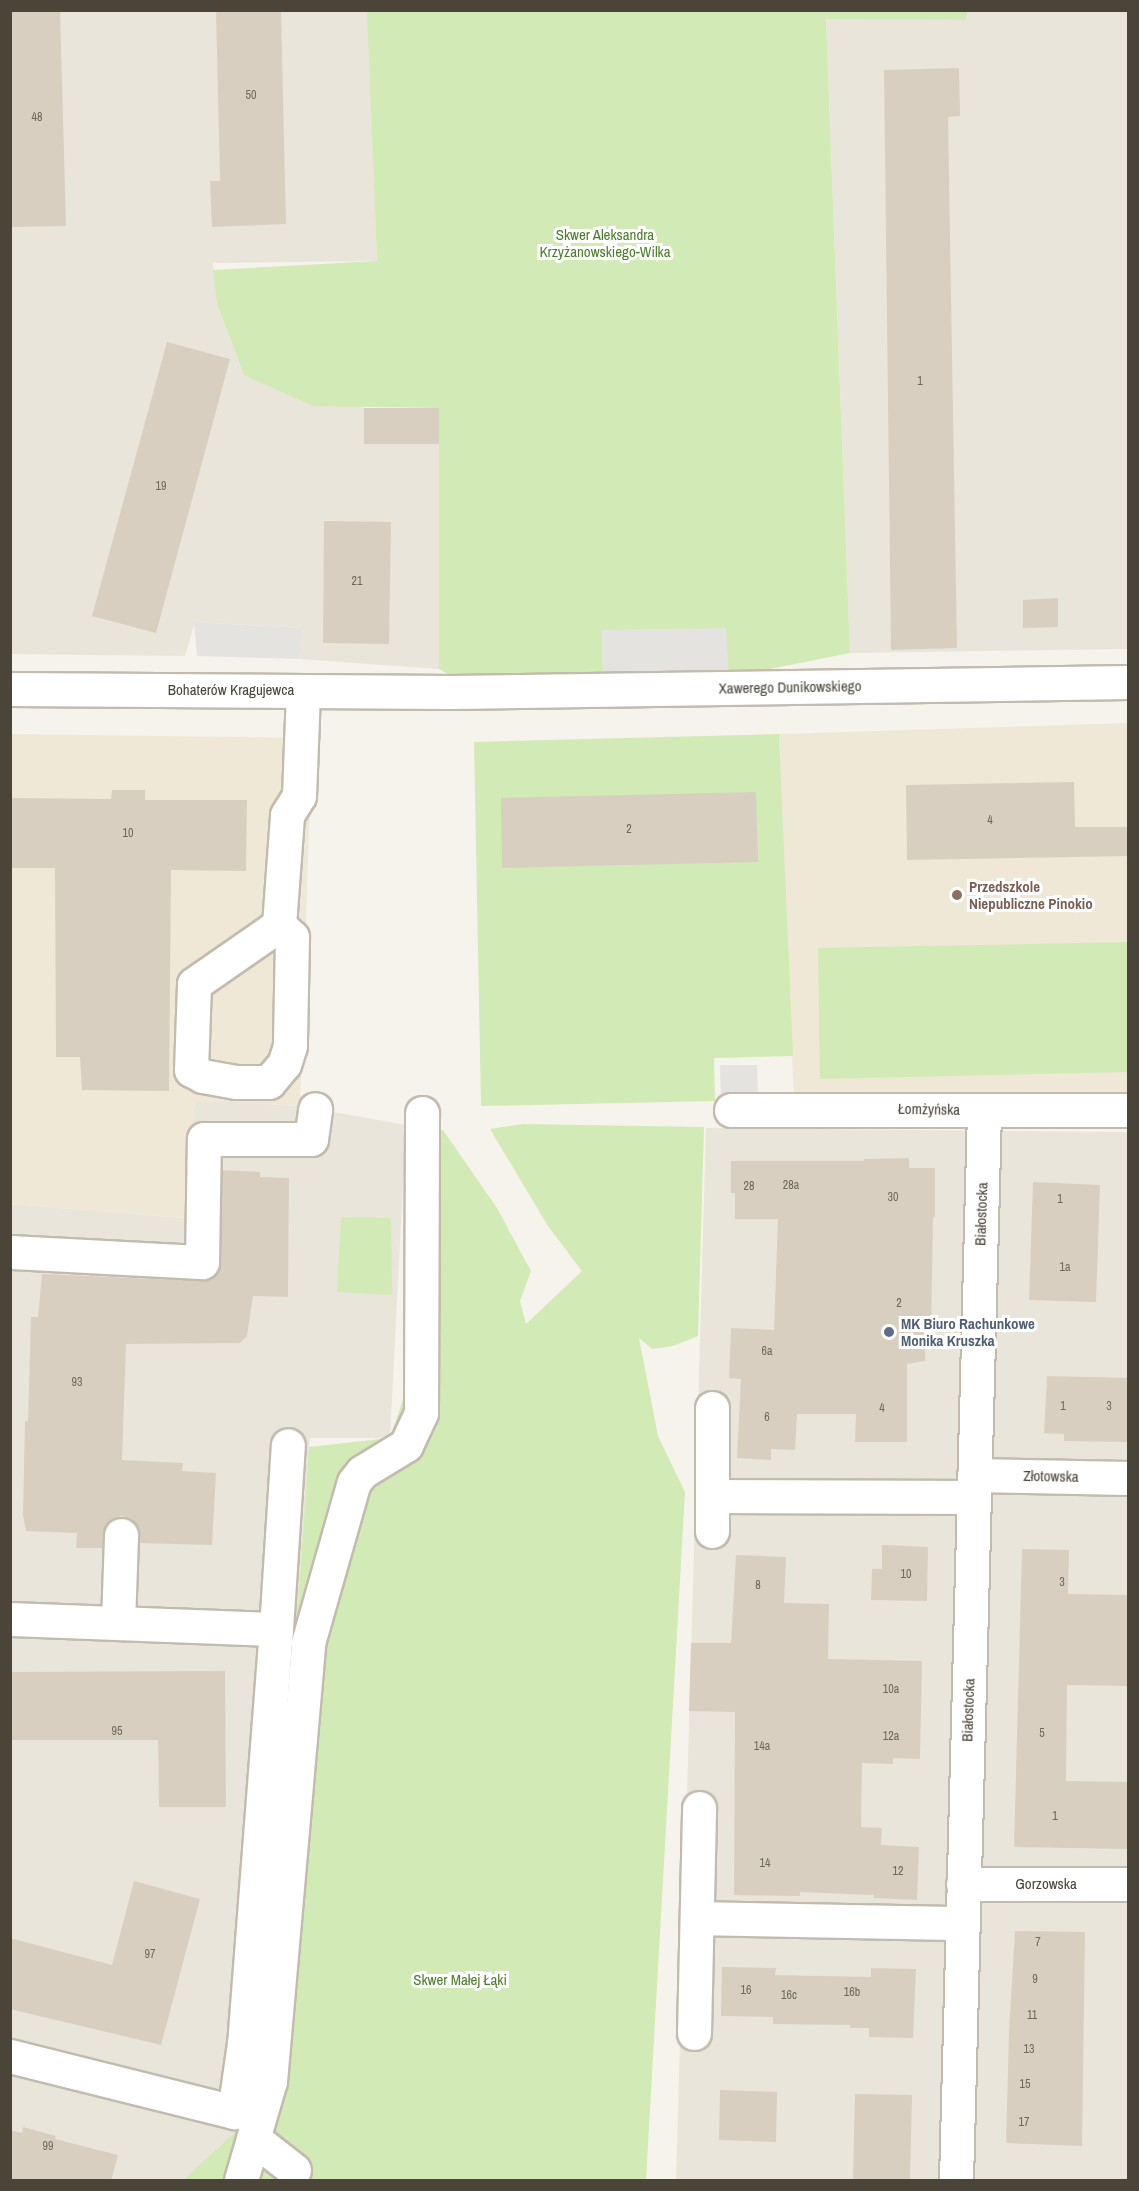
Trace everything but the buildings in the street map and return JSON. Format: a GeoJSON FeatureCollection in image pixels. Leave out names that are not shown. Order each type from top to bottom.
{"type":"FeatureCollection","features":[{"type":"Feature","properties":{"kind":"street","name":"Xawerego Dunikowskiego"},"geometry":{"type":"LineString","coordinates":[[452,692],[1128,682]]}},
{"type":"Feature","properties":{"kind":"street","name":"Bohaterów Kragujewca"},"geometry":{"type":"LineString","coordinates":[[10,689],[452,692]]}},
{"type":"Feature","properties":{"kind":"street"},"geometry":{"type":"LineString","coordinates":[[279,925],[287,815],[299,796],[303,691]]}},
{"type":"Feature","properties":{"kind":"street"},"geometry":{"type":"LineString","coordinates":[[279,925],[292,937],[290,1046],[284,1064],[269,1082],[236,1082],[203,1076],[191,1070],[194,984],[279,925]]}},
{"type":"Feature","properties":{"kind":"street"},"geometry":{"type":"LineString","coordinates":[[10,1252],[202,1262],[204,1139],[311,1140],[315,1109]]}},
{"type":"Feature","properties":{"kind":"street","name":"Łomżyńska"},"geometry":{"type":"LineString","coordinates":[[730,1110],[1128,1110]]}},
{"type":"Feature","properties":{"kind":"street","name":"Białostocka"},"geometry":{"type":"LineString","coordinates":[[956,2181],[984,1110]]}},
{"type":"Feature","properties":{"kind":"street"},"geometry":{"type":"LineString","coordinates":[[241,2181],[270,2081],[308,1643],[330,1558],[354,1482],[362,1472],[406,1445],[421,1413],[422,1113]]}},
{"type":"Feature","properties":{"kind":"street"},"geometry":{"type":"LineString","coordinates":[[712,1408],[712,1531]]}},
{"type":"Feature","properties":{"kind":"street"},"geometry":{"type":"LineString","coordinates":[[10,2056],[234,2112],[244,2043],[288,1445]]}},
{"type":"Feature","properties":{"kind":"street","name":"Złotowska"},"geometry":{"type":"LineString","coordinates":[[974,1486],[1128,1478]]}},
{"type":"Feature","properties":{"kind":"street"},"geometry":{"type":"LineString","coordinates":[[712,1496],[974,1486]]}},
{"type":"Feature","properties":{"kind":"street"},"geometry":{"type":"LineString","coordinates":[[118,1623],[121,1535]]}},
{"type":"Feature","properties":{"kind":"street"},"geometry":{"type":"LineString","coordinates":[[10,1619],[276,1629]]}},
{"type":"Feature","properties":{"kind":"street"},"geometry":{"type":"LineString","coordinates":[[694,2033],[699,1808]]}},
{"type":"Feature","properties":{"kind":"street","name":"Gorzowska"},"geometry":{"type":"LineString","coordinates":[[963,1884],[1128,1884]]}},
{"type":"Feature","properties":{"kind":"street"},"geometry":{"type":"LineString","coordinates":[[697,1918],[962,1923]]}},
{"type":"Feature","properties":{"kind":"street"},"geometry":{"type":"LineString","coordinates":[[253,2138],[299,2177]]}},
{"type":"Feature","properties":{"kind":"shaded area"},"geometry":{"type":"Polygon","coordinates":[[[11,11],[368,11],[377,261],[213,263],[217,304],[244,375],[364,408],[439,408],[439,669],[300,659],[303,628],[195,622],[185,656],[11,654],[11,11]]]}},
{"type":"Feature","properties":{"kind":"shaded area"},"geometry":{"type":"Polygon","coordinates":[[[968,11],[1128,11],[1128,649],[850,653],[826,18],[966,20],[968,11]]]}},
{"type":"Feature","properties":{"kind":"shaded area"},"geometry":{"type":"Polygon","coordinates":[[[194,622],[303,628],[300,659],[197,656],[194,622]]]}},
{"type":"Feature","properties":{"kind":"shaded area"},"geometry":{"type":"Polygon","coordinates":[[[726,628],[729,677],[603,680],[602,630],[726,628]]]}},
{"type":"Feature","properties":{"kind":"shaded area","name":"Przedszkole Niepubliczne Pinokio"},"geometry":{"type":"Polygon","coordinates":[[[1128,723],[1128,1094],[794,1101],[779,734],[1128,723]]]}},
{"type":"Feature","properties":{"kind":"shaded area"},"geometry":{"type":"Polygon","coordinates":[[[10,734],[312,738],[300,1106],[195,1101],[184,1218],[11,1204],[10,734]]]}},
{"type":"Feature","properties":{"kind":"shaded area"},"geometry":{"type":"Polygon","coordinates":[[[720,1065],[757,1065],[758,1100],[721,1100],[720,1065]]]}},
{"type":"Feature","properties":{"kind":"shaded area"},"geometry":{"type":"Polygon","coordinates":[[[195,1100],[300,1106],[406,1125],[390,1438],[310,1438],[294,1661],[249,2119],[183,2180],[11,2180],[10,1204],[184,1218],[195,1100]]]}},
{"type":"Feature","properties":{"kind":"shaded area"},"geometry":{"type":"Polygon","coordinates":[[[706,1128],[1128,1132],[1128,2180],[676,2180],[706,1128]]]}},
{"type":"Feature","properties":{"kind":"green space","name":"Skwer Aleksandra Krzyżanowskiego-Wilka"},"geometry":{"type":"Polygon","coordinates":[[[367,11],[968,11],[966,20],[826,19],[850,653],[729,677],[602,630],[603,680],[460,681],[439,669],[439,408],[313,406],[244,375],[217,304],[213,270],[377,261],[367,11]]]}},
{"type":"Feature","properties":{"kind":"green space"},"geometry":{"type":"Polygon","coordinates":[[[779,734],[793,1056],[714,1058],[715,1101],[481,1106],[474,742],[779,734]]]}},
{"type":"Feature","properties":{"kind":"green space"},"geometry":{"type":"Polygon","coordinates":[[[1128,942],[1128,1072],[820,1079],[818,948],[1128,942]]]}},
{"type":"Feature","properties":{"kind":"green space","name":"Skwer Małej Łąki"},"geometry":{"type":"Polygon","coordinates":[[[523,1124],[704,1127],[698,1336],[673,1346],[652,1349],[639,1338],[658,1436],[685,1492],[646,2180],[183,2180],[249,2119],[294,1661],[309,1447],[390,1438],[435,1304],[411,1131],[443,1130],[497,1208],[531,1271],[520,1301],[526,1324],[582,1271],[548,1226],[490,1129],[523,1124]]]}},
{"type":"Feature","properties":{"kind":"green space"},"geometry":{"type":"Polygon","coordinates":[[[341,1217],[391,1218],[392,1295],[337,1292],[341,1217]]]}},
{"type":"Feature","properties":{"kind":"place","name":"Przedszkole Niepubliczne Pinokio"},"geometry":{"type":"Point","coordinates":[957,895]}},
{"type":"Feature","properties":{"kind":"place","name":"MK Biuro Rachunkowe Monika Kruszka"},"geometry":{"type":"Point","coordinates":[889,1332]}}]}
